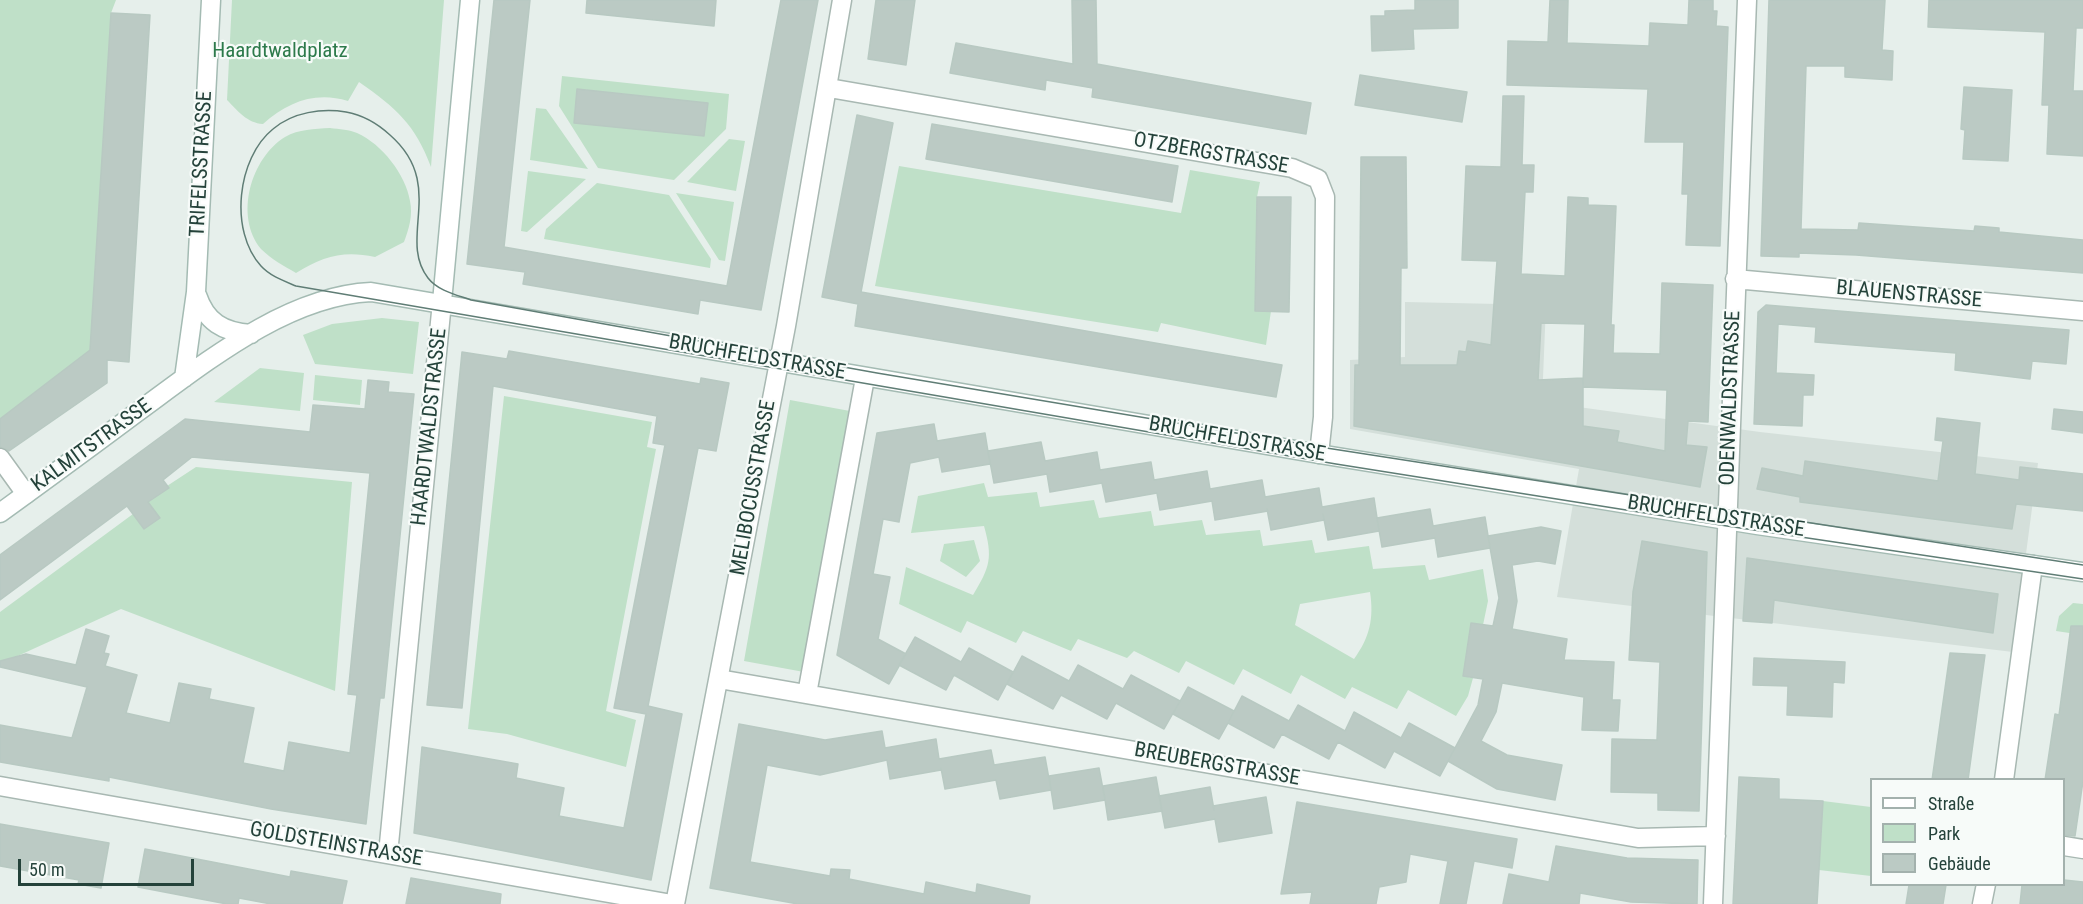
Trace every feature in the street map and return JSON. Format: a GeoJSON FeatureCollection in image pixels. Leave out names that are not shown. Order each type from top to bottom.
{"type":"FeatureCollection","features":[{"type":"Feature","properties":{"kind":"street","name":"TRIFELSSTRASSE"},"geometry":{"type":"LineString","coordinates":[[184,378],[196,292],[211,0]]}},
{"type":"Feature","properties":{"kind":"street","name":"HAARDTWALDSTRASSE"},"geometry":{"type":"LineString","coordinates":[[388,854],[470,0]]}},
{"type":"Feature","properties":{"kind":"street","name":"MELIBOCUSSTRASSE"},"geometry":{"type":"LineString","coordinates":[[674,904],[719,679],[777,362],[786,327],[829,88],[842,0]]}},
{"type":"Feature","properties":{"kind":"street","name":"ODENWALDSTRASSE"},"geometry":{"type":"LineString","coordinates":[[1713,904],[1747,0]]}},
{"type":"Feature","properties":{"kind":"street","name":"OTZBERGSTRASSE"},"geometry":{"type":"LineString","coordinates":[[829,88],[1292,168],[1318,179],[1325,197],[1323,417],[1319,454]]}},
{"type":"Feature","properties":{"kind":"street","name":"BLAUENSTRASSE"},"geometry":{"type":"LineString","coordinates":[[1735,279],[2083,311]]}},
{"type":"Feature","properties":{"kind":"street","name":"TRIFELSSTRASSE"},"geometry":{"type":"LineString","coordinates":[[196,292],[204,312],[212,322],[225,330],[251,334]]}},
{"type":"Feature","properties":{"kind":"street"},"geometry":{"type":"LineString","coordinates":[[184,378],[251,334],[308,305],[356,292],[384,293],[442,302]]}},
{"type":"Feature","properties":{"kind":"street","name":"BRUCHFELDSTRASSE"},"geometry":{"type":"LineString","coordinates":[[442,302],[865,378],[1319,454],[1727,520],[2083,572]]}},
{"type":"Feature","properties":{"kind":"street","name":"KALMITSTRASSE"},"geometry":{"type":"LineString","coordinates":[[0,513],[184,378]]}},
{"type":"Feature","properties":{"kind":"street"},"geometry":{"type":"LineString","coordinates":[[807,694],[865,378]]}},
{"type":"Feature","properties":{"kind":"street"},"geometry":{"type":"LineString","coordinates":[[0,458],[26,494]]}},
{"type":"Feature","properties":{"kind":"street"},"geometry":{"type":"LineString","coordinates":[[2004,778],[2033,565]]}},
{"type":"Feature","properties":{"kind":"street","name":"BREUBERGSTRASSE"},"geometry":{"type":"LineString","coordinates":[[719,679],[1638,838],[1716,836]]}},
{"type":"Feature","properties":{"kind":"street","name":"GOLDSTEINSTRASSE"},"geometry":{"type":"LineString","coordinates":[[0,786],[674,904]]}},
{"type":"Feature","properties":{"kind":"street"},"geometry":{"type":"LineString","coordinates":[[2065,846],[2083,849]]}},
{"type":"Feature","properties":{"kind":"street"},"geometry":{"type":"LineString","coordinates":[[1982,904],[1986,886]]}},
{"type":"Feature","properties":{"kind":"shaded area"},"geometry":{"type":"Polygon","coordinates":[[[1405,302],[1546,305],[1542,402],[1760,432],[2038,463],[2013,652],[1557,597],[1579,469],[1350,429],[1350,360],[1405,357],[1405,302]]]}},
{"type":"Feature","properties":{"kind":"green space"},"geometry":{"type":"Polygon","coordinates":[[[0,0],[116,0],[111,13],[90,359],[0,419],[0,0]]]}},
{"type":"Feature","properties":{"kind":"green space","name":"Haardtwaldplatz"},"geometry":{"type":"Polygon","coordinates":[[[232,0],[444,0],[431,167],[418,139],[403,118],[384,100],[359,82],[348,101],[324,97],[302,100],[272,116],[263,124],[243,116],[227,100],[232,0]]]}},
{"type":"Feature","properties":{"kind":"green space"},"geometry":{"type":"Polygon","coordinates":[[[562,76],[729,94],[726,129],[674,180],[598,168],[559,106],[562,76]],[[578,89],[704,135],[707,103],[578,89]]]}},
{"type":"Feature","properties":{"kind":"green space"},"geometry":{"type":"Polygon","coordinates":[[[536,108],[546,109],[588,169],[530,160],[536,108]]]}},
{"type":"Feature","properties":{"kind":"green space","name":"Haardtwaldplatz"},"geometry":{"type":"Polygon","coordinates":[[[330,128],[357,133],[384,152],[398,171],[408,191],[411,211],[409,227],[404,242],[375,257],[353,254],[334,256],[315,262],[296,273],[265,253],[253,236],[248,205],[250,188],[263,159],[273,146],[285,137],[301,131],[330,128]]]}},
{"type":"Feature","properties":{"kind":"green space"},"geometry":{"type":"Polygon","coordinates":[[[729,139],[745,141],[736,191],[687,182],[729,139]]]}},
{"type":"Feature","properties":{"kind":"green space"},"geometry":{"type":"Polygon","coordinates":[[[899,166],[1181,213],[1190,170],[1260,182],[1257,197],[1255,311],[1271,311],[1266,345],[1161,323],[1158,332],[875,286],[899,166]]]}},
{"type":"Feature","properties":{"kind":"green space"},"geometry":{"type":"Polygon","coordinates":[[[528,171],[586,179],[527,232],[521,231],[528,171]]]}},
{"type":"Feature","properties":{"kind":"green space"},"geometry":{"type":"Polygon","coordinates":[[[597,183],[669,195],[711,259],[710,268],[544,239],[546,229],[597,183]]]}},
{"type":"Feature","properties":{"kind":"green space"},"geometry":{"type":"Polygon","coordinates":[[[676,193],[734,202],[725,261],[719,260],[676,193]]]}},
{"type":"Feature","properties":{"kind":"green space"},"geometry":{"type":"Polygon","coordinates":[[[382,318],[419,322],[413,374],[315,364],[303,335],[332,324],[382,318]]]}},
{"type":"Feature","properties":{"kind":"green space"},"geometry":{"type":"Polygon","coordinates":[[[260,368],[304,373],[300,411],[214,402],[260,368]]]}},
{"type":"Feature","properties":{"kind":"green space"},"geometry":{"type":"Polygon","coordinates":[[[315,375],[362,380],[360,405],[313,400],[315,375]]]}},
{"type":"Feature","properties":{"kind":"green space"},"geometry":{"type":"Polygon","coordinates":[[[504,396],[652,422],[647,447],[656,449],[606,711],[636,720],[626,767],[507,734],[468,729],[504,396]]]}},
{"type":"Feature","properties":{"kind":"green space"},"geometry":{"type":"Polygon","coordinates":[[[790,400],[850,411],[804,672],[744,661],[790,400]]]}},
{"type":"Feature","properties":{"kind":"green space"},"geometry":{"type":"Polygon","coordinates":[[[196,467],[352,482],[335,691],[121,609],[0,664],[0,612],[133,514],[159,517],[148,502],[196,467]]]}},
{"type":"Feature","properties":{"kind":"green space"},"geometry":{"type":"Polygon","coordinates":[[[984,483],[988,497],[1037,492],[1040,507],[1094,500],[1099,518],[1151,511],[1154,526],[1202,520],[1206,535],[1260,530],[1263,546],[1312,540],[1315,553],[1369,546],[1373,569],[1425,565],[1429,580],[1483,569],[1488,601],[1483,625],[1471,623],[1463,676],[1473,678],[1468,696],[1456,716],[1408,690],[1397,709],[1352,687],[1345,699],[1301,675],[1291,694],[1243,669],[1234,685],[1186,661],[1179,673],[1134,651],[1127,658],[1078,639],[1071,651],[1023,631],[1016,643],[967,621],[961,633],[899,604],[906,567],[973,595],[988,562],[984,526],[911,533],[918,496],[984,483]],[[1370,592],[1300,604],[1295,625],[1354,659],[1370,627],[1370,592]]]}},
{"type":"Feature","properties":{"kind":"green space"},"geometry":{"type":"Polygon","coordinates":[[[974,540],[980,561],[966,577],[940,561],[944,544],[974,540]]]}},
{"type":"Feature","properties":{"kind":"green space"},"geometry":{"type":"Polygon","coordinates":[[[2073,603],[2083,604],[2083,635],[2056,631],[2059,616],[2073,603]]]}},
{"type":"Feature","properties":{"kind":"green space"},"geometry":{"type":"Polygon","coordinates":[[[1823,801],[1870,807],[1870,876],[1819,870],[1823,801]]]}},
{"type":"Feature","properties":{"kind":"building"},"geometry":{"type":"Polygon","coordinates":[[[494,0],[530,0],[504,247],[727,286],[781,0],[818,0],[761,310],[700,300],[698,314],[523,284],[525,272],[467,264],[494,0]]]}},
{"type":"Feature","properties":{"kind":"building"},"geometry":{"type":"Polygon","coordinates":[[[587,0],[716,0],[714,26],[586,13],[587,0]]]}},
{"type":"Feature","properties":{"kind":"building"},"geometry":{"type":"Polygon","coordinates":[[[876,0],[915,0],[906,65],[868,59],[876,0]]]}},
{"type":"Feature","properties":{"kind":"building"},"geometry":{"type":"Polygon","coordinates":[[[1072,0],[1096,0],[1097,64],[1311,103],[1306,134],[1092,97],[1093,88],[1046,80],[1045,90],[950,73],[956,43],[1073,64],[1072,0]]]}},
{"type":"Feature","properties":{"kind":"building"},"geometry":{"type":"Polygon","coordinates":[[[1415,0],[1458,0],[1458,28],[1413,29],[1414,49],[1372,51],[1371,16],[1385,16],[1385,11],[1415,10],[1415,0]]]}},
{"type":"Feature","properties":{"kind":"building"},"geometry":{"type":"Polygon","coordinates":[[[1550,0],[1568,0],[1567,43],[1649,46],[1650,23],[1688,25],[1689,0],[1713,0],[1713,11],[1717,11],[1716,26],[1728,27],[1720,246],[1686,245],[1688,194],[1682,194],[1684,142],[1645,142],[1648,89],[1507,85],[1508,41],[1548,42],[1550,0]]]}},
{"type":"Feature","properties":{"kind":"building"},"geometry":{"type":"Polygon","coordinates":[[[1769,0],[1885,0],[1882,50],[1893,51],[1892,80],[1845,77],[1845,66],[1806,66],[1801,229],[1858,230],[1859,223],[1974,231],[1975,226],[1999,228],[1999,232],[2083,240],[2083,273],[1856,255],[1799,253],[1799,257],[1761,256],[1769,0]]]}},
{"type":"Feature","properties":{"kind":"building"},"geometry":{"type":"Polygon","coordinates":[[[1929,0],[2083,0],[2083,28],[2076,28],[2073,91],[2083,91],[2083,156],[2047,154],[2049,105],[2042,105],[2045,32],[1928,27],[1929,0]]]}},
{"type":"Feature","properties":{"kind":"building"},"geometry":{"type":"Polygon","coordinates":[[[111,13],[150,15],[129,362],[107,360],[107,383],[9,451],[0,447],[0,419],[90,350],[111,13]]]}},
{"type":"Feature","properties":{"kind":"building"},"geometry":{"type":"Polygon","coordinates":[[[1360,75],[1467,92],[1462,122],[1355,105],[1360,75]]]}},
{"type":"Feature","properties":{"kind":"building"},"geometry":{"type":"Polygon","coordinates":[[[1964,87],[2012,90],[2008,161],[1963,159],[1965,130],[1961,129],[1964,87]]]}},
{"type":"Feature","properties":{"kind":"building"},"geometry":{"type":"Polygon","coordinates":[[[577,89],[708,103],[704,136],[574,123],[577,89]]]}},
{"type":"Feature","properties":{"kind":"building"},"geometry":{"type":"Polygon","coordinates":[[[1503,96],[1524,96],[1522,165],[1534,165],[1533,192],[1525,192],[1521,274],[1565,276],[1568,197],[1588,198],[1588,205],[1616,206],[1611,325],[1614,325],[1613,353],[1660,354],[1662,283],[1713,285],[1708,422],[1688,421],[1686,445],[1707,447],[1700,487],[1354,426],[1355,365],[1359,365],[1361,157],[1406,157],[1407,268],[1401,268],[1400,365],[1457,365],[1459,351],[1466,352],[1468,341],[1491,345],[1497,261],[1462,260],[1466,166],[1501,167],[1503,96]],[[1541,323],[1538,380],[1583,378],[1583,385],[1585,324],[1541,323]],[[1583,387],[1583,426],[1619,431],[1617,442],[1665,451],[1667,390],[1583,387]]]}},
{"type":"Feature","properties":{"kind":"building"},"geometry":{"type":"Polygon","coordinates":[[[857,115],[893,123],[861,292],[1282,365],[1276,397],[855,326],[858,304],[822,297],[857,115]]]}},
{"type":"Feature","properties":{"kind":"building"},"geometry":{"type":"Polygon","coordinates":[[[932,124],[1178,166],[1172,202],[926,159],[932,124]]]}},
{"type":"Feature","properties":{"kind":"building"},"geometry":{"type":"Polygon","coordinates":[[[1257,197],[1291,197],[1289,312],[1255,311],[1257,197]]]}},
{"type":"Feature","properties":{"kind":"building"},"geometry":{"type":"Polygon","coordinates":[[[1766,305],[2069,330],[2066,364],[2032,361],[2030,379],[1955,370],[1956,353],[1815,342],[1816,327],[1778,324],[1776,373],[1814,375],[1813,395],[1803,395],[1802,426],[1754,424],[1758,312],[1766,305]]]}},
{"type":"Feature","properties":{"kind":"building"},"geometry":{"type":"Polygon","coordinates":[[[509,351],[700,384],[701,378],[729,383],[716,451],[698,448],[648,706],[682,714],[651,880],[414,833],[422,747],[518,764],[516,778],[564,788],[559,816],[624,828],[646,714],[614,708],[665,445],[653,443],[657,416],[493,386],[462,708],[427,705],[462,352],[507,359],[509,351]]]}},
{"type":"Feature","properties":{"kind":"building"},"geometry":{"type":"Polygon","coordinates":[[[368,380],[389,382],[388,392],[414,394],[384,698],[380,698],[366,824],[271,809],[109,777],[109,781],[0,762],[0,725],[72,738],[87,687],[0,667],[0,661],[26,654],[76,665],[86,629],[109,636],[104,653],[109,654],[105,666],[137,675],[126,713],[170,723],[179,683],[211,689],[209,699],[254,708],[243,763],[284,771],[289,742],[350,753],[357,695],[348,694],[370,473],[192,457],[163,480],[169,488],[148,502],[160,518],[144,529],[127,506],[0,600],[0,555],[185,419],[310,432],[313,405],[365,409],[368,380]]]}},
{"type":"Feature","properties":{"kind":"building"},"geometry":{"type":"Polygon","coordinates":[[[2054,409],[2083,412],[2083,433],[2052,429],[2054,409]]]}},
{"type":"Feature","properties":{"kind":"building"},"geometry":{"type":"Polygon","coordinates":[[[1937,418],[1980,423],[1975,474],[2019,480],[2020,467],[2083,474],[2083,511],[2016,504],[2012,529],[1800,502],[1800,497],[1757,489],[1762,468],[1803,476],[1805,461],[1938,481],[1943,441],[1935,440],[1937,418]]]}},
{"type":"Feature","properties":{"kind":"building"},"geometry":{"type":"Polygon","coordinates":[[[934,424],[937,441],[985,433],[990,464],[942,472],[939,457],[910,463],[899,522],[883,519],[873,574],[890,577],[878,639],[906,654],[889,684],[837,655],[877,433],[934,424]]]}},
{"type":"Feature","properties":{"kind":"building"},"geometry":{"type":"Polygon","coordinates":[[[1041,442],[1045,461],[1097,452],[1100,470],[1151,462],[1154,480],[1207,471],[1210,489],[1262,480],[1265,497],[1319,488],[1322,507],[1374,498],[1379,531],[1328,540],[1323,514],[1324,520],[1271,530],[1267,511],[1215,520],[1212,501],[1160,510],[1157,493],[1106,502],[1102,483],[1050,492],[1047,474],[994,483],[988,451],[1041,442]]]}},
{"type":"Feature","properties":{"kind":"building"},"geometry":{"type":"Polygon","coordinates":[[[1430,509],[1433,526],[1485,517],[1490,548],[1438,557],[1435,538],[1382,547],[1377,518],[1430,509]]]}},
{"type":"Feature","properties":{"kind":"building"},"geometry":{"type":"Polygon","coordinates":[[[1541,527],[1561,531],[1555,564],[1538,561],[1512,565],[1517,601],[1512,629],[1567,639],[1564,660],[1614,662],[1612,700],[1620,700],[1618,731],[1582,730],[1584,697],[1502,683],[1496,712],[1481,741],[1507,755],[1562,765],[1555,800],[1497,789],[1448,761],[1478,705],[1483,679],[1463,676],[1471,623],[1493,626],[1499,598],[1488,536],[1541,527]]]}},
{"type":"Feature","properties":{"kind":"building"},"geometry":{"type":"Polygon","coordinates":[[[1642,541],[1707,552],[1699,811],[1658,810],[1658,793],[1611,792],[1612,739],[1657,740],[1660,662],[1629,660],[1633,592],[1642,541]]]}},
{"type":"Feature","properties":{"kind":"building"},"geometry":{"type":"Polygon","coordinates":[[[1747,558],[1998,594],[1993,633],[1774,600],[1772,623],[1743,621],[1747,558]]]}},
{"type":"Feature","properties":{"kind":"building"},"geometry":{"type":"Polygon","coordinates":[[[2071,626],[2083,626],[2083,781],[2075,836],[2065,835],[2065,778],[2045,778],[2055,714],[2059,715],[2071,626]]]}},
{"type":"Feature","properties":{"kind":"building"},"geometry":{"type":"Polygon","coordinates":[[[915,637],[961,662],[969,648],[1013,672],[998,700],[954,675],[946,690],[899,665],[915,637]]]}},
{"type":"Feature","properties":{"kind":"building"},"geometry":{"type":"Polygon","coordinates":[[[1950,653],[1985,655],[1968,778],[1932,778],[1950,653]]]}},
{"type":"Feature","properties":{"kind":"building"},"geometry":{"type":"Polygon","coordinates":[[[1022,656],[1069,681],[1078,665],[1123,689],[1131,675],[1180,701],[1164,729],[1116,703],[1107,719],[1061,695],[1053,709],[1007,684],[1022,656]]]}},
{"type":"Feature","properties":{"kind":"building"},"geometry":{"type":"Polygon","coordinates":[[[1754,658],[1845,662],[1844,683],[1833,682],[1832,717],[1787,715],[1788,686],[1753,685],[1754,658]]]}},
{"type":"Feature","properties":{"kind":"building"},"geometry":{"type":"Polygon","coordinates":[[[1188,687],[1234,711],[1229,721],[1242,696],[1289,721],[1298,705],[1345,731],[1354,712],[1401,738],[1409,723],[1455,748],[1440,776],[1394,751],[1385,768],[1338,742],[1329,759],[1282,734],[1274,748],[1228,723],[1219,739],[1173,714],[1188,687]]]}},
{"type":"Feature","properties":{"kind":"building"},"geometry":{"type":"Polygon","coordinates":[[[739,724],[825,740],[882,731],[885,748],[936,739],[939,759],[991,750],[994,765],[1045,757],[1051,790],[1000,799],[996,780],[945,789],[941,768],[941,770],[890,779],[887,760],[820,775],[767,765],[750,862],[830,876],[831,869],[850,870],[849,879],[924,894],[926,882],[976,893],[977,884],[1030,896],[1029,904],[798,904],[710,888],[739,724]]]}},
{"type":"Feature","properties":{"kind":"building"},"geometry":{"type":"Polygon","coordinates":[[[1099,768],[1105,800],[1054,809],[1049,776],[1099,768]]]}},
{"type":"Feature","properties":{"kind":"building"},"geometry":{"type":"Polygon","coordinates":[[[1156,777],[1162,811],[1108,820],[1103,786],[1156,777]]]}},
{"type":"Feature","properties":{"kind":"building"},"geometry":{"type":"Polygon","coordinates":[[[1739,777],[1779,779],[1779,799],[1823,801],[1817,904],[1733,904],[1739,777]]]}},
{"type":"Feature","properties":{"kind":"building"},"geometry":{"type":"Polygon","coordinates":[[[1210,787],[1213,806],[1266,797],[1272,833],[1219,842],[1215,819],[1165,828],[1159,796],[1210,787]]]}},
{"type":"Feature","properties":{"kind":"building"},"geometry":{"type":"Polygon","coordinates":[[[1297,802],[1517,839],[1512,868],[1474,861],[1466,904],[1440,904],[1448,861],[1410,854],[1406,882],[1379,887],[1376,904],[1310,904],[1312,892],[1281,894],[1297,802]]]}},
{"type":"Feature","properties":{"kind":"building"},"geometry":{"type":"Polygon","coordinates":[[[0,824],[109,843],[101,888],[78,884],[79,880],[0,866],[0,824]]]}},
{"type":"Feature","properties":{"kind":"building"},"geometry":{"type":"Polygon","coordinates":[[[1556,846],[1627,858],[1698,860],[1697,904],[1631,902],[1580,893],[1579,904],[1503,904],[1509,874],[1549,882],[1556,846]]]}},
{"type":"Feature","properties":{"kind":"building"},"geometry":{"type":"Polygon","coordinates":[[[145,849],[290,877],[291,871],[347,881],[342,904],[271,904],[239,898],[238,904],[227,904],[138,887],[145,849]]]}},
{"type":"Feature","properties":{"kind":"building"},"geometry":{"type":"Polygon","coordinates":[[[411,878],[501,894],[500,904],[406,904],[411,878]]]}},
{"type":"Feature","properties":{"kind":"building"},"geometry":{"type":"Polygon","coordinates":[[[2065,880],[2083,882],[2083,904],[2020,904],[2022,886],[2065,886],[2065,880]]]}},
{"type":"Feature","properties":{"kind":"building"},"geometry":{"type":"Polygon","coordinates":[[[1909,886],[1946,886],[1943,904],[1906,904],[1909,886]]]}},
{"type":"Feature","properties":{"kind":"tram line"},"geometry":{"type":"LineString","coordinates":[[2083,565],[1320,447],[877,373],[471,300],[448,292],[428,278],[420,262],[417,246],[419,192],[416,173],[407,154],[390,135],[380,127],[352,113],[318,111],[299,115],[281,123],[261,142],[251,158],[245,176],[241,215],[244,234],[251,251],[269,273],[296,286],[1336,464],[2083,579]]}}]}
